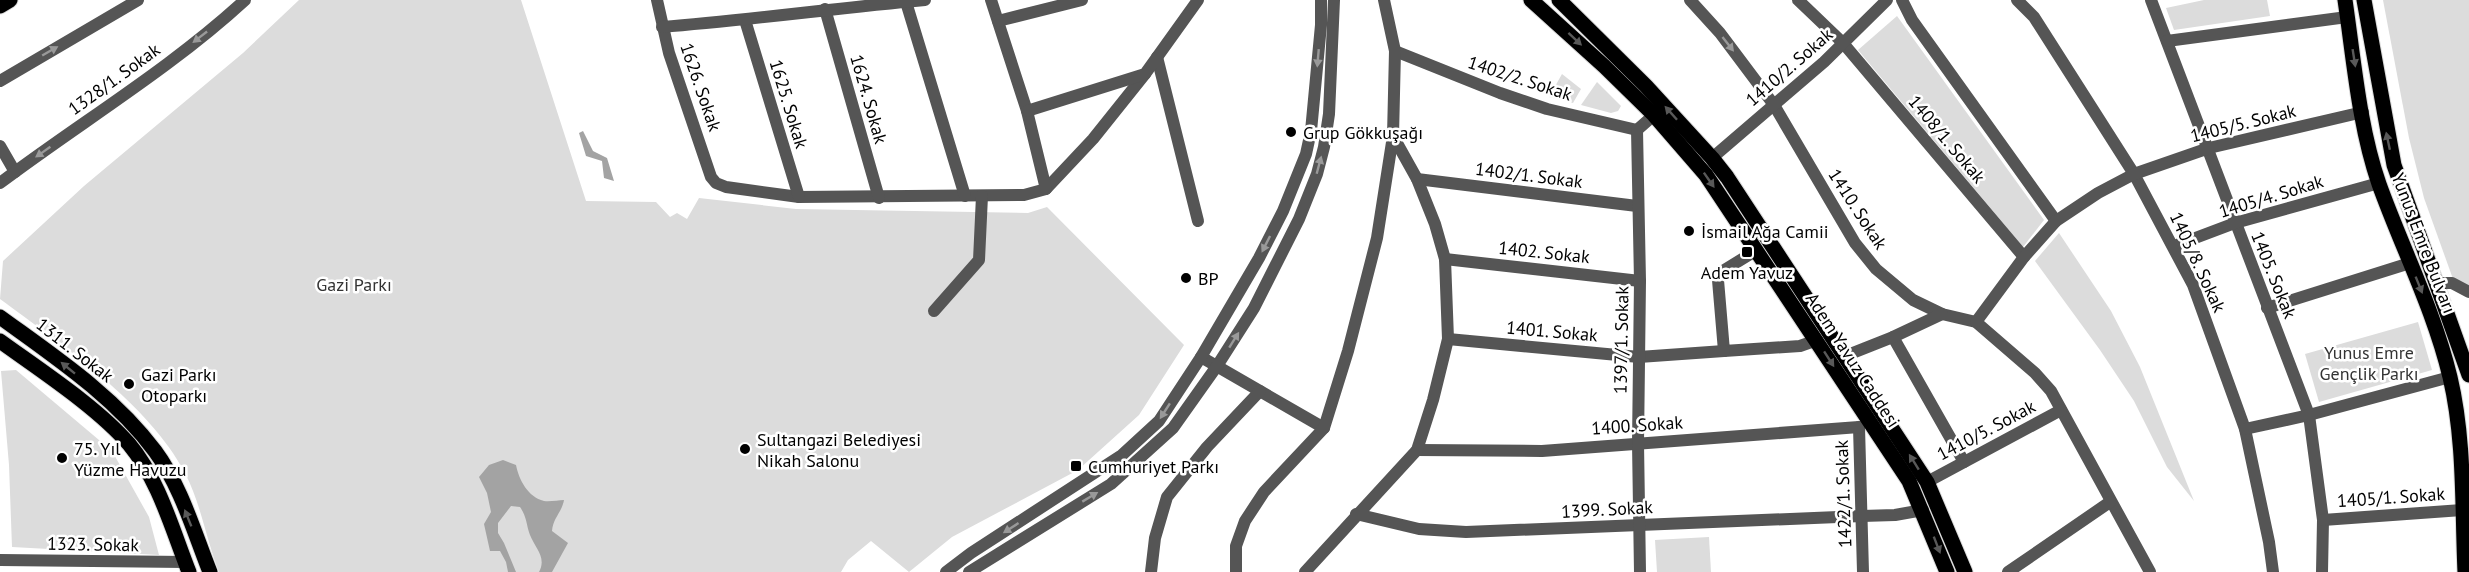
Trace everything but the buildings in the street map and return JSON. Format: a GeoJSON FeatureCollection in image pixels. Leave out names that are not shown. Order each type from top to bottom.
{"type":"FeatureCollection","features":[{"type":"Feature","properties":{"kind":"main road"},"geometry":{"type":"LineString","coordinates":[[0,6],[10,0]]}},
{"type":"Feature","properties":{"kind":"main road","name":"Adem Yavuz Caddesi"},"geometry":{"type":"LineString","coordinates":[[1531,0],[1654,115],[1706,175],[1817,340],[1864,423],[1909,481],[1947,572]]}},
{"type":"Feature","properties":{"kind":"main road","name":"Yunus Emre Bulvarı"},"geometry":{"type":"LineString","coordinates":[[2345,0],[2371,155],[2379,183],[2436,332],[2450,376],[2457,420],[2465,572]]}},
{"type":"Feature","properties":{"kind":"main road","name":"Yunus Emre Bulvarı"},"geometry":{"type":"LineString","coordinates":[[2364,0],[2394,165],[2469,375]]}},
{"type":"Feature","properties":{"kind":"main road","name":"Adem Yavuz Caddesi"},"geometry":{"type":"LineString","coordinates":[[1566,2],[1712,158],[1760,227],[1927,482],[1965,572]]}},
{"type":"Feature","properties":{"kind":"main road","name":"1311. Sokak"},"geometry":{"type":"LineString","coordinates":[[0,317],[56,357],[102,395],[127,418],[156,452],[176,488],[210,572]]}},
{"type":"Feature","properties":{"kind":"main road","name":"1311. Sokak"},"geometry":{"type":"LineString","coordinates":[[0,341],[58,384],[129,444],[159,496],[187,567]]}},
{"type":"Feature","properties":{"kind":"street"},"geometry":{"type":"LineString","coordinates":[[0,81],[138,0]]}},
{"type":"Feature","properties":{"kind":"street","name":"1328/1. Sokak"},"geometry":{"type":"LineString","coordinates":[[0,183],[136,86],[245,0]]}},
{"type":"Feature","properties":{"kind":"street","name":"1626. Sokak"},"geometry":{"type":"LineString","coordinates":[[657,0],[669,53],[711,177],[717,183],[799,197]]}},
{"type":"Feature","properties":{"kind":"street"},"geometry":{"type":"LineString","coordinates":[[662,27],[925,0]]}},
{"type":"Feature","properties":{"kind":"street"},"geometry":{"type":"LineString","coordinates":[[991,0],[1027,111],[1046,189]]}},
{"type":"Feature","properties":{"kind":"street"},"geometry":{"type":"LineString","coordinates":[[998,21],[1082,0]]}},
{"type":"Feature","properties":{"kind":"street"},"geometry":{"type":"LineString","coordinates":[[799,197],[1024,195],[1046,189],[1093,140],[1145,74],[1198,0]]}},
{"type":"Feature","properties":{"kind":"street"},"geometry":{"type":"LineString","coordinates":[[946,572],[971,553],[1122,455],[1159,421],[1201,357],[1259,258],[1287,202],[1306,154],[1311,131],[1321,25],[1321,0]]}},
{"type":"Feature","properties":{"kind":"street"},"geometry":{"type":"LineString","coordinates":[[969,572],[1111,484],[1173,428],[1217,366],[1254,308],[1299,219],[1317,174],[1329,114],[1334,0]]}},
{"type":"Feature","properties":{"kind":"street"},"geometry":{"type":"LineString","coordinates":[[1236,572],[1236,546],[1245,521],[1264,492],[1324,428],[1348,351],[1377,238],[1393,136],[1395,51],[1384,0]]}},
{"type":"Feature","properties":{"kind":"street","name":"1410. Sokak"},"geometry":{"type":"LineString","coordinates":[[1690,0],[1726,41],[1774,105],[1840,219],[1876,269],[1913,300],[1942,314],[1976,322],[2035,373],[2051,391],[2150,572]]}},
{"type":"Feature","properties":{"kind":"street","name":"1408/1. Sokak"},"geometry":{"type":"LineString","coordinates":[[1798,0],[1843,43],[2024,257]]}},
{"type":"Feature","properties":{"kind":"street","name":"1410/2. Sokak"},"geometry":{"type":"LineString","coordinates":[[1712,158],[1843,43],[1887,0]]}},
{"type":"Feature","properties":{"kind":"street"},"geometry":{"type":"LineString","coordinates":[[1902,0],[1912,20],[2056,221]]}},
{"type":"Feature","properties":{"kind":"street","name":"1405/8. Sokak"},"geometry":{"type":"LineString","coordinates":[[2017,0],[2034,17],[2134,174],[2193,285],[2245,429],[2269,542],[2273,572]]}},
{"type":"Feature","properties":{"kind":"street","name":"1405. Sokak"},"geometry":{"type":"LineString","coordinates":[[2151,0],[2309,415],[2323,520],[2322,572]]}},
{"type":"Feature","properties":{"kind":"street"},"geometry":{"type":"LineString","coordinates":[[906,2],[965,196]]}},
{"type":"Feature","properties":{"kind":"street","name":"1624. Sokak"},"geometry":{"type":"LineString","coordinates":[[825,9],[879,198]]}},
{"type":"Feature","properties":{"kind":"street"},"geometry":{"type":"LineString","coordinates":[[2167,41],[2347,17]]}},
{"type":"Feature","properties":{"kind":"street","name":"1625. Sokak"},"geometry":{"type":"LineString","coordinates":[[745,20],[799,197]]}},
{"type":"Feature","properties":{"kind":"street","name":"1402/2. Sokak"},"geometry":{"type":"LineString","coordinates":[[1395,51],[1547,109],[1637,130]]}},
{"type":"Feature","properties":{"kind":"street"},"geometry":{"type":"LineString","coordinates":[[1157,57],[1198,221]]}},
{"type":"Feature","properties":{"kind":"street"},"geometry":{"type":"LineString","coordinates":[[1027,111],[1145,74]]}},
{"type":"Feature","properties":{"kind":"street","name":"1405/5. Sokak"},"geometry":{"type":"LineString","coordinates":[[1976,322],[2024,257],[2056,221],[2098,193],[2134,174],[2209,148],[2362,112]]}},
{"type":"Feature","properties":{"kind":"street"},"geometry":{"type":"LineString","coordinates":[[1637,130],[1654,115]]}},
{"type":"Feature","properties":{"kind":"street","name":"1397/1. Sokak"},"geometry":{"type":"LineString","coordinates":[[1637,130],[1640,281],[1638,443],[1640,572]]}},
{"type":"Feature","properties":{"kind":"street"},"geometry":{"type":"LineString","coordinates":[[1305,572],[1417,450],[1434,400],[1448,339],[1445,259],[1435,224],[1417,179],[1393,136]]}},
{"type":"Feature","properties":{"kind":"street"},"geometry":{"type":"LineString","coordinates":[[0,146],[15,172]]}},
{"type":"Feature","properties":{"kind":"street","name":"1402/1. Sokak"},"geometry":{"type":"LineString","coordinates":[[1417,179],[1637,206]]}},
{"type":"Feature","properties":{"kind":"street","name":"1405/4. Sokak"},"geometry":{"type":"LineString","coordinates":[[2174,246],[2235,223],[2379,183]]}},
{"type":"Feature","properties":{"kind":"street"},"geometry":{"type":"LineString","coordinates":[[934,310],[980,260],[982,196]]}},
{"type":"Feature","properties":{"kind":"street"},"geometry":{"type":"LineString","coordinates":[[1724,351],[1718,280],[1721,272],[1757,250]]}},
{"type":"Feature","properties":{"kind":"street","name":"1402. Sokak"},"geometry":{"type":"LineString","coordinates":[[1445,259],[1640,281]]}},
{"type":"Feature","properties":{"kind":"street"},"geometry":{"type":"LineString","coordinates":[[2267,308],[2410,263]]}},
{"type":"Feature","properties":{"kind":"street"},"geometry":{"type":"LineString","coordinates":[[2437,283],[2452,284],[2469,292]]}},
{"type":"Feature","properties":{"kind":"street"},"geometry":{"type":"LineString","coordinates":[[1845,356],[1942,314]]}},
{"type":"Feature","properties":{"kind":"street"},"geometry":{"type":"LineString","coordinates":[[1893,337],[1964,462]]}},
{"type":"Feature","properties":{"kind":"street","name":"1401. Sokak"},"geometry":{"type":"LineString","coordinates":[[1448,339],[1639,357],[1800,346],[1817,340]]}},
{"type":"Feature","properties":{"kind":"street"},"geometry":{"type":"LineString","coordinates":[[1201,357],[1324,428]]}},
{"type":"Feature","properties":{"kind":"street"},"geometry":{"type":"LineString","coordinates":[[2245,429],[2309,415],[2450,376]]}},
{"type":"Feature","properties":{"kind":"street"},"geometry":{"type":"LineString","coordinates":[[1151,572],[1155,538],[1167,497],[1207,447],[1260,391]]}},
{"type":"Feature","properties":{"kind":"street","name":"1410/5. Sokak"},"geometry":{"type":"LineString","coordinates":[[1927,482],[2061,410]]}},
{"type":"Feature","properties":{"kind":"street","name":"1400. Sokak"},"geometry":{"type":"LineString","coordinates":[[1417,450],[1542,451],[1864,423]]}},
{"type":"Feature","properties":{"kind":"street","name":"1422/1. Sokak"},"geometry":{"type":"LineString","coordinates":[[1863,572],[1864,423]]}},
{"type":"Feature","properties":{"kind":"street"},"geometry":{"type":"LineString","coordinates":[[2008,572],[2110,502]]}},
{"type":"Feature","properties":{"kind":"street","name":"1399. Sokak"},"geometry":{"type":"LineString","coordinates":[[1356,514],[1419,529],[1466,532],[1862,516],[1923,510]]}},
{"type":"Feature","properties":{"kind":"street","name":"1405/1. Sokak"},"geometry":{"type":"LineString","coordinates":[[2323,520],[2462,510]]}},
{"type":"Feature","properties":{"kind":"street","name":"1323. Sokak"},"geometry":{"type":"LineString","coordinates":[[0,560],[94,567],[187,567]]}},
{"type":"Feature","properties":{"kind":"green space","name":"Gazi Parkı"},"geometry":{"type":"Polygon","coordinates":[[[299,0],[521,0],[586,201],[656,202],[670,217],[677,213],[687,219],[699,198],[796,209],[1028,213],[1047,207],[1184,345],[1139,415],[1078,470],[952,537],[909,572],[871,541],[848,560],[841,572],[219,572],[191,485],[169,448],[150,423],[102,377],[0,299],[3,261],[84,186],[243,53],[299,0]]]}},
{"type":"Feature","properties":{"kind":"green space"},"geometry":{"type":"Polygon","coordinates":[[[2204,0],[2267,0],[2270,16],[2174,30],[2166,8],[2204,0]]]}},
{"type":"Feature","properties":{"kind":"green space"},"geometry":{"type":"Polygon","coordinates":[[[2383,0],[2469,0],[2469,286],[2453,279],[2424,198],[2409,138],[2383,0]]]}},
{"type":"Feature","properties":{"kind":"green space"},"geometry":{"type":"Polygon","coordinates":[[[1897,16],[2044,220],[2023,247],[1858,50],[1897,16]]]}},
{"type":"Feature","properties":{"kind":"green space"},"geometry":{"type":"Polygon","coordinates":[[[1562,74],[1581,89],[1573,103],[1549,97],[1562,74]]]}},
{"type":"Feature","properties":{"kind":"green space"},"geometry":{"type":"Polygon","coordinates":[[[1597,82],[1621,106],[1618,111],[1611,113],[1581,105],[1597,82]]]}},
{"type":"Feature","properties":{"kind":"green space"},"geometry":{"type":"Polygon","coordinates":[[[2059,233],[2111,311],[2140,367],[2194,501],[2167,467],[2134,401],[2035,261],[2059,233]]]}},
{"type":"Feature","properties":{"kind":"green space","name":"Yunus Emre Gençlik Parkı"},"geometry":{"type":"Polygon","coordinates":[[[2418,322],[2432,370],[2319,402],[2305,354],[2418,322]]]}},
{"type":"Feature","properties":{"kind":"green space","name":"75. Yıl Yüzme Havuzu"},"geometry":{"type":"Polygon","coordinates":[[[16,370],[112,451],[149,517],[159,555],[12,547],[9,465],[1,371],[16,370]]]}},
{"type":"Feature","properties":{"kind":"green space"},"geometry":{"type":"Polygon","coordinates":[[[1709,537],[1711,572],[1657,572],[1655,540],[1709,537]]]}},
{"type":"Feature","properties":{"kind":"shaded area"},"geometry":{"type":"Polygon","coordinates":[[[583,131],[593,151],[607,158],[614,181],[604,178],[602,161],[586,156],[579,133],[583,131]]]}},
{"type":"Feature","properties":{"kind":"shaded area"},"geometry":{"type":"Polygon","coordinates":[[[503,460],[516,465],[522,482],[533,496],[544,501],[564,500],[552,531],[568,543],[552,572],[539,572],[541,557],[520,507],[511,506],[498,523],[498,533],[516,572],[508,572],[500,551],[490,551],[484,524],[491,512],[487,493],[479,477],[489,465],[503,460]]]}},
{"type":"Feature","properties":{"kind":"place","name":"Grup Gökkuşağı"},"geometry":{"type":"Point","coordinates":[1291,132]}},
{"type":"Feature","properties":{"kind":"place","name":"İsmail Ağa Camii"},"geometry":{"type":"Point","coordinates":[1689,231]}},
{"type":"Feature","properties":{"kind":"place","name":"Adem Yavuz"},"geometry":{"type":"Point","coordinates":[1747,252]}},
{"type":"Feature","properties":{"kind":"place","name":"BP"},"geometry":{"type":"Point","coordinates":[1186,278]}},
{"type":"Feature","properties":{"kind":"place","name":"Gazi Parkı Otoparkı"},"geometry":{"type":"Point","coordinates":[129,384]}},
{"type":"Feature","properties":{"kind":"place","name":"Sultangazi Belediyesi Nikah Salonu"},"geometry":{"type":"Point","coordinates":[745,449]}},
{"type":"Feature","properties":{"kind":"place","name":"75. Yıl Yüzme Havuzu"},"geometry":{"type":"Point","coordinates":[62,458]}},
{"type":"Feature","properties":{"kind":"place","name":"Cumhuriyet Parkı"},"geometry":{"type":"Point","coordinates":[1076,466]}}]}
